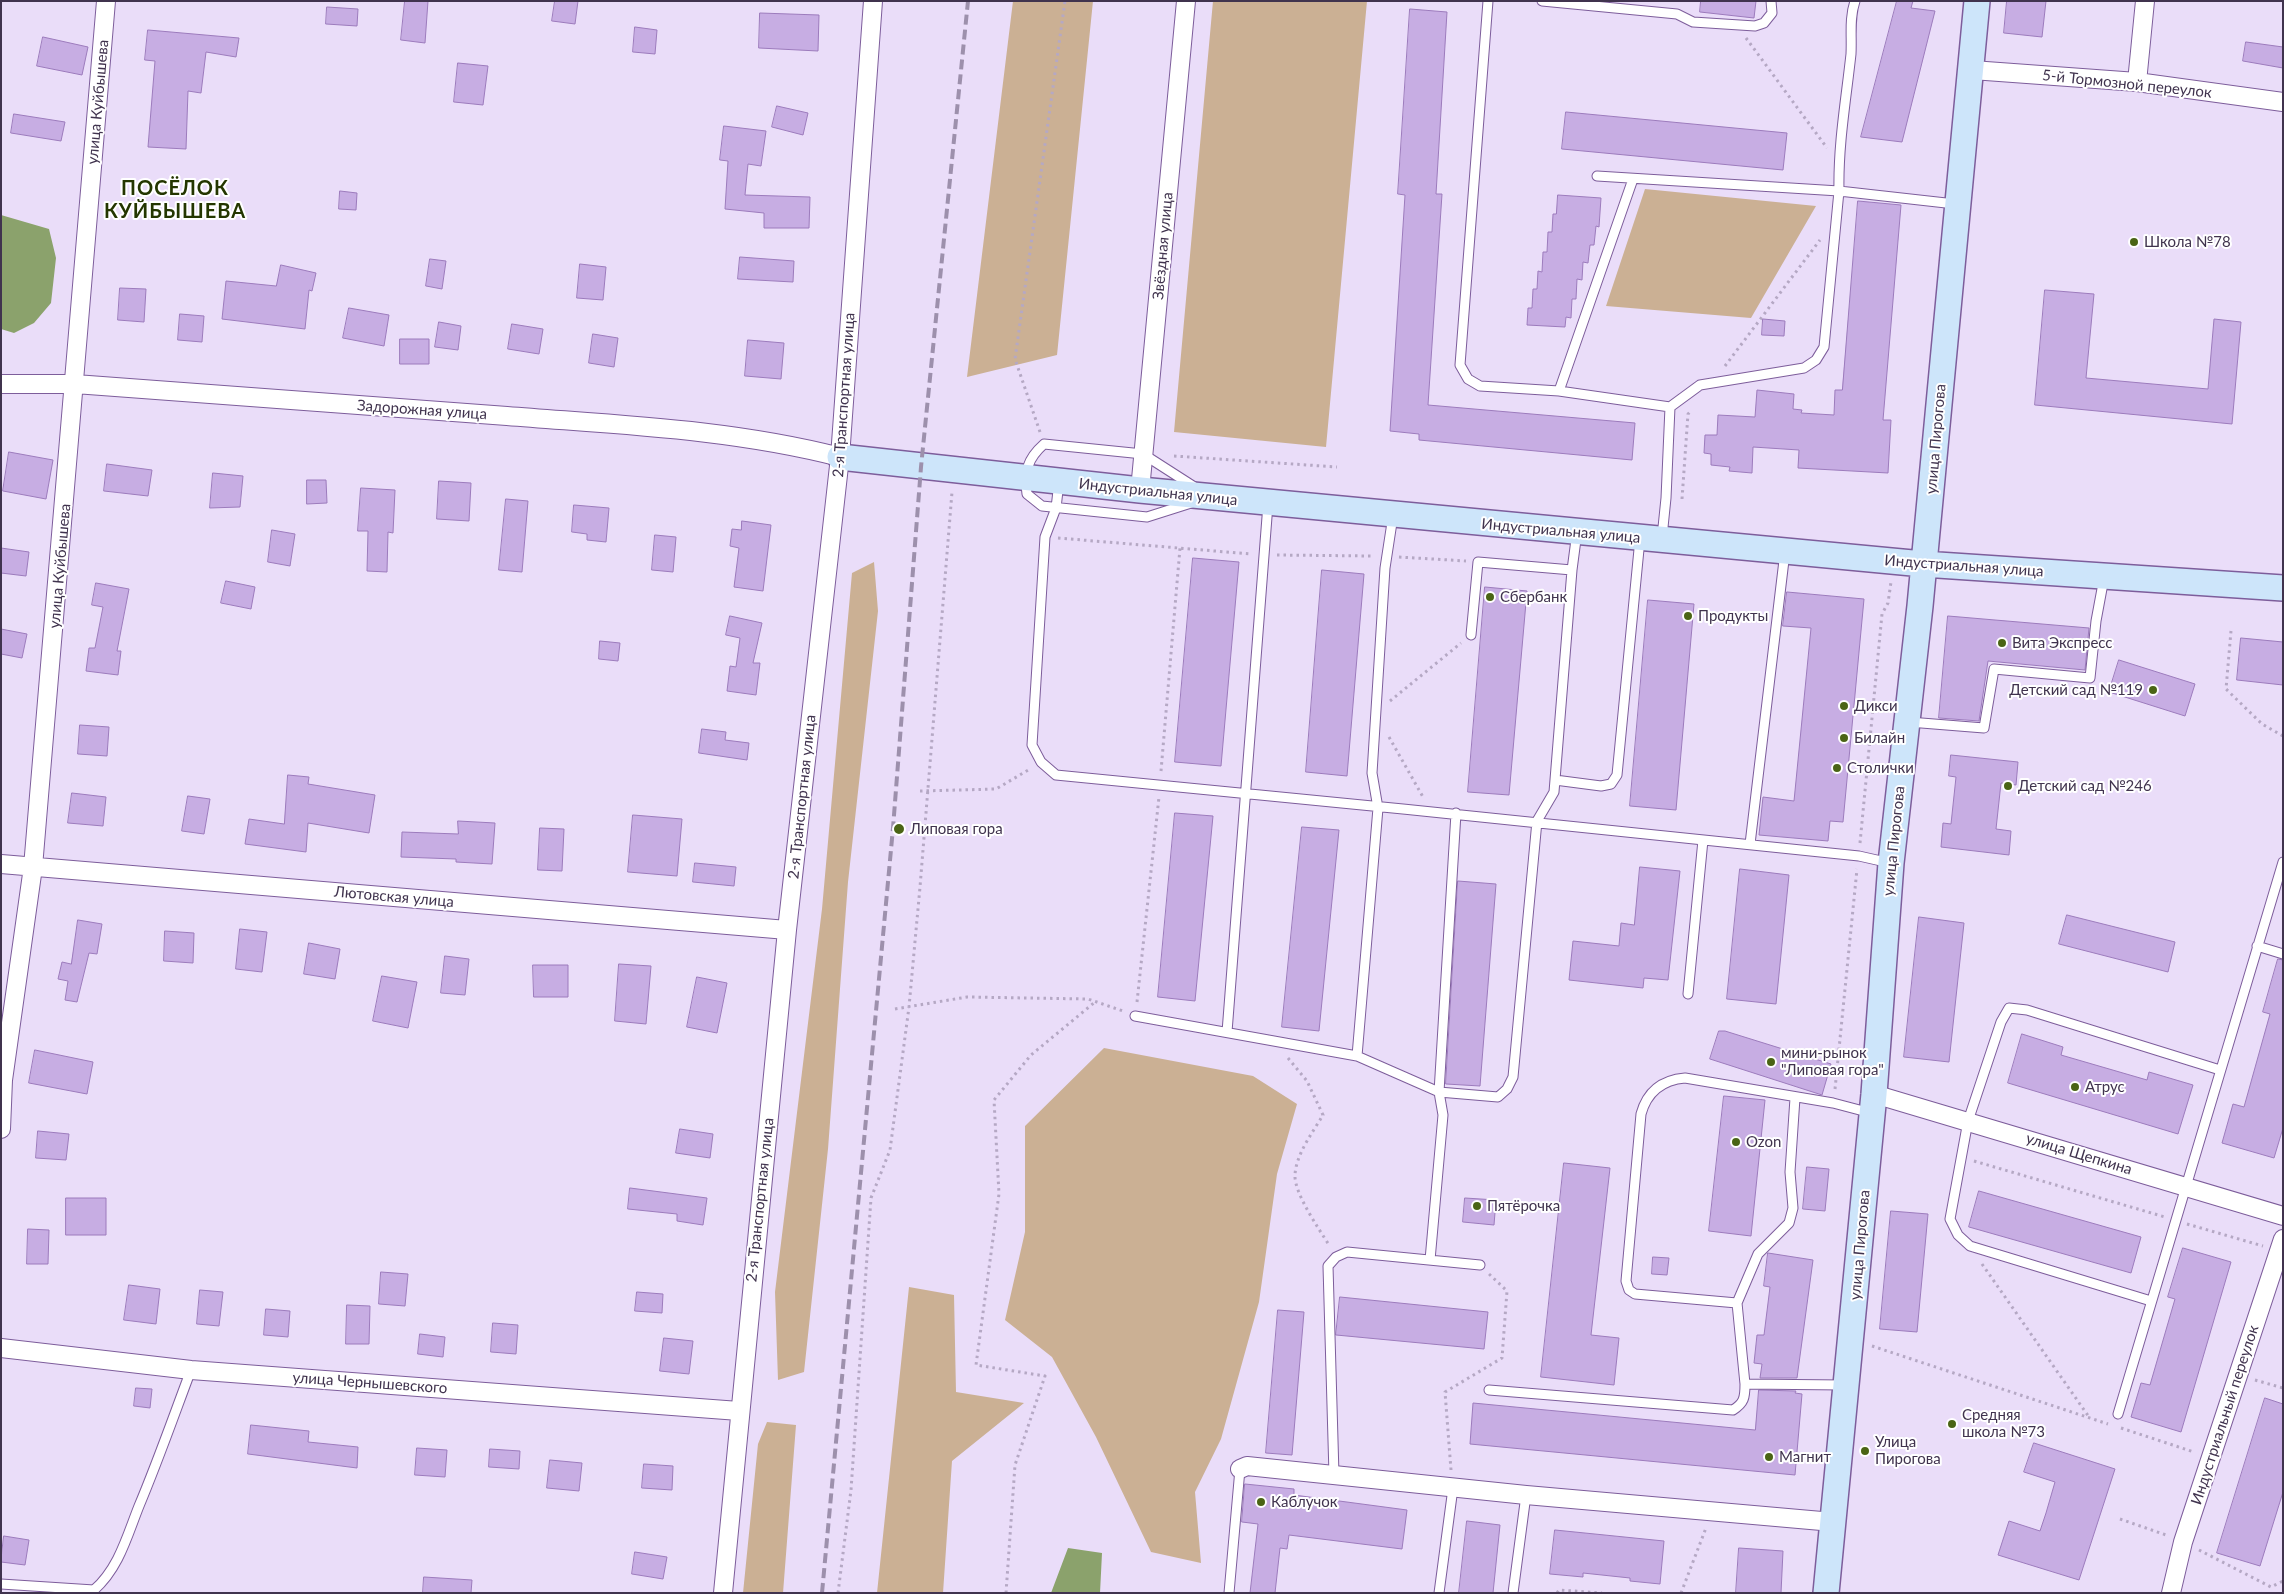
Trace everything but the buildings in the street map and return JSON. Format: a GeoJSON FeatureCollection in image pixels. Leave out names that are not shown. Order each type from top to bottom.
{"type":"FeatureCollection","features":[{"type":"Feature","properties":{"kind":"street","name":"улица Куйбышева"},"geometry":{"type":"LineString","coordinates":[[1,1129],[4,1071],[34,867],[106,1]]}},
{"type":"Feature","properties":{"kind":"street","name":"2-я Транспортная улица"},"geometry":{"type":"LineString","coordinates":[[723,1593],[739,1411],[787,930],[840,457],[873,1]]}},
{"type":"Feature","properties":{"kind":"street","name":"Звёздная улица"},"geometry":{"type":"LineString","coordinates":[[1140,490],[1186,1]]}},
{"type":"Feature","properties":{"kind":"street","name":"улица Пирогова"},"geometry":{"type":"LineString","coordinates":[[1827,1592],[1873,1103],[1890,863],[1920,606],[1977,1]]}},
{"type":"Feature","properties":{"kind":"street"},"geometry":{"type":"LineString","coordinates":[[2136,82],[2145,1]]}},
{"type":"Feature","properties":{"kind":"street","name":"5-й Тормозной переулок"},"geometry":{"type":"LineString","coordinates":[[1972,70],[2136,82],[2283,102]]}},
{"type":"Feature","properties":{"kind":"street","name":"Задорожная улица"},"geometry":{"type":"LineString","coordinates":[[1,384],[75,384],[656,428],[740,436],[790,444],[840,457]]}},
{"type":"Feature","properties":{"kind":"street","name":"Индустриальная улица"},"geometry":{"type":"LineString","coordinates":[[840,457],[1268,503],[1785,552],[1923,564],[2283,588]]}},
{"type":"Feature","properties":{"kind":"street","name":"Лютовская улица"},"geometry":{"type":"LineString","coordinates":[[1,864],[787,930]]}},
{"type":"Feature","properties":{"kind":"street","name":"улица Щепкина"},"geometry":{"type":"LineString","coordinates":[[1873,1103],[1968,1121],[2283,1216]]}},
{"type":"Feature","properties":{"kind":"street","name":"Индустриальный переулок"},"geometry":{"type":"LineString","coordinates":[[2171,1593],[2184,1542],[2281,1244]]}},
{"type":"Feature","properties":{"kind":"street","name":"улица Чернышевского"},"geometry":{"type":"LineString","coordinates":[[1,1348],[191,1370],[739,1411]]}},
{"type":"Feature","properties":{"kind":"street"},"geometry":{"type":"LineString","coordinates":[[1240,1469],[1247,1466],[1452,1488],[1833,1522]]}},
{"type":"Feature","properties":{"kind":"lane"},"geometry":{"type":"LineString","coordinates":[[1488,1],[1460,365],[1468,379],[1480,386],[1559,391],[1670,407]]}},
{"type":"Feature","properties":{"kind":"lane"},"geometry":{"type":"LineString","coordinates":[[1542,1],[1677,14],[1693,22],[1736,26],[1764,23],[1772,13],[1771,1]]}},
{"type":"Feature","properties":{"kind":"lane"},"geometry":{"type":"LineString","coordinates":[[1555,780],[1601,786],[1611,784],[1617,775],[1651,539],[1666,498],[1670,407],[1689,391],[1713,382],[1804,368],[1816,360],[1824,347],[1839,192],[1838,164],[1851,51],[1851,12],[1855,1]]}},
{"type":"Feature","properties":{"kind":"lane"},"geometry":{"type":"LineString","coordinates":[[1597,176],[1839,192],[1958,204]]}},
{"type":"Feature","properties":{"kind":"lane"},"geometry":{"type":"LineString","coordinates":[[1559,391],[1633,179]]}},
{"type":"Feature","properties":{"kind":"lane"},"geometry":{"type":"LineString","coordinates":[[1044,444],[1143,454],[1210,497],[1147,517],[1056,508],[1042,506],[1027,494],[1025,478],[1032,455],[1044,444]]}},
{"type":"Feature","properties":{"kind":"lane"},"geometry":{"type":"LineString","coordinates":[[1060,482],[1056,508],[1045,537],[1032,744],[1041,762],[1056,774],[1378,808],[1538,821],[1859,856],[1890,863]]}},
{"type":"Feature","properties":{"kind":"lane"},"geometry":{"type":"LineString","coordinates":[[1227,1032],[1268,503]]}},
{"type":"Feature","properties":{"kind":"lane"},"geometry":{"type":"LineString","coordinates":[[1357,1056],[1378,808],[1372,773],[1385,568],[1393,515]]}},
{"type":"Feature","properties":{"kind":"lane"},"geometry":{"type":"LineString","coordinates":[[1136,1016],[1357,1056],[1438,1092],[1498,1097],[1507,1089],[1513,1078],[1538,821],[1554,792],[1572,570],[1577,532]]}},
{"type":"Feature","properties":{"kind":"lane"},"geometry":{"type":"LineString","coordinates":[[1750,844],[1785,552]]}},
{"type":"Feature","properties":{"kind":"lane"},"geometry":{"type":"LineString","coordinates":[[1471,635],[1478,562],[1572,570]]}},
{"type":"Feature","properties":{"kind":"lane"},"geometry":{"type":"LineString","coordinates":[[1906,722],[1984,728],[1994,668],[2090,678],[2096,621],[2104,576]]}},
{"type":"Feature","properties":{"kind":"lane"},"geometry":{"type":"LineString","coordinates":[[1430,1260],[1443,1115],[1438,1092],[1456,813]]}},
{"type":"Feature","properties":{"kind":"lane"},"geometry":{"type":"LineString","coordinates":[[1688,994],[1703,840]]}},
{"type":"Feature","properties":{"kind":"lane"},"geometry":{"type":"LineString","coordinates":[[2118,1414],[2283,862]]}},
{"type":"Feature","properties":{"kind":"lane"},"geometry":{"type":"LineString","coordinates":[[2257,946],[2283,954]]}},
{"type":"Feature","properties":{"kind":"lane"},"geometry":{"type":"LineString","coordinates":[[2151,1301],[1970,1246],[1958,1234],[1950,1219],[1968,1121],[2001,1022],[2009,1008],[2027,1010],[2220,1070]]}},
{"type":"Feature","properties":{"kind":"lane"},"geometry":{"type":"LineString","coordinates":[[1737,1303],[1635,1294],[1629,1290],[1626,1281],[1644,1104],[1649,1095],[1663,1083],[1685,1078],[1795,1098],[1833,1103],[1873,1103]]}},
{"type":"Feature","properties":{"kind":"lane"},"geometry":{"type":"LineString","coordinates":[[1489,1390],[1733,1410],[1741,1405],[1745,1399],[1745,1384],[1737,1303],[1758,1254],[1789,1223],[1793,1208],[1790,1172],[1795,1098]]}},
{"type":"Feature","properties":{"kind":"lane"},"geometry":{"type":"LineString","coordinates":[[1334,1475],[1328,1266],[1336,1257],[1347,1252],[1480,1265]]}},
{"type":"Feature","properties":{"kind":"lane"},"geometry":{"type":"LineString","coordinates":[[1,1584],[94,1590],[106,1579],[116,1563],[158,1460],[191,1370]]}},
{"type":"Feature","properties":{"kind":"lane"},"geometry":{"type":"LineString","coordinates":[[1745,1384],[1846,1385]]}},
{"type":"Feature","properties":{"kind":"lane"},"geometry":{"type":"LineString","coordinates":[[1229,1593],[1240,1469]]}},
{"type":"Feature","properties":{"kind":"lane"},"geometry":{"type":"LineString","coordinates":[[1440,1593],[1452,1488]]}},
{"type":"Feature","properties":{"kind":"lane"},"geometry":{"type":"LineString","coordinates":[[1513,1593],[1526,1495]]}},
{"type":"Feature","properties":{"kind":"path"},"geometry":{"type":"LineString","coordinates":[[1044,444],[1016,359],[1064,1]]}},
{"type":"Feature","properties":{"kind":"path"},"geometry":{"type":"LineString","coordinates":[[1736,26],[1838,164]]}},
{"type":"Feature","properties":{"kind":"path"},"geometry":{"type":"LineString","coordinates":[[1682,499],[1688,414],[1836,219]]}},
{"type":"Feature","properties":{"kind":"path"},"geometry":{"type":"LineString","coordinates":[[1143,454],[1337,466]]}},
{"type":"Feature","properties":{"kind":"path"},"geometry":{"type":"LineString","coordinates":[[838,1593],[851,1490],[871,1198],[890,1150],[909,1007],[953,470]]}},
{"type":"Feature","properties":{"kind":"path"},"geometry":{"type":"LineString","coordinates":[[1833,1103],[1882,614],[1888,603],[1891,576]]}},
{"type":"Feature","properties":{"kind":"path"},"geometry":{"type":"LineString","coordinates":[[2231,631],[2226,689],[2262,724],[2283,736]]}},
{"type":"Feature","properties":{"kind":"path"},"geometry":{"type":"LineString","coordinates":[[1430,811],[1376,714],[1471,635]]}},
{"type":"Feature","properties":{"kind":"path"},"geometry":{"type":"LineString","coordinates":[[920,791],[996,789],[1041,762]]}},
{"type":"Feature","properties":{"kind":"path"},"geometry":{"type":"LineString","coordinates":[[895,1009],[967,997],[1088,999],[1136,1016]]}},
{"type":"Feature","properties":{"kind":"path"},"geometry":{"type":"LineString","coordinates":[[1006,1593],[1015,1465],[1044,1376],[976,1365],[999,1194],[994,1100],[1031,1054],[1096,1002]]}},
{"type":"Feature","properties":{"kind":"path"},"geometry":{"type":"LineString","coordinates":[[1273,1040],[1308,1081],[1323,1115],[1303,1149],[1294,1176],[1302,1201],[1336,1257]]}},
{"type":"Feature","properties":{"kind":"path"},"geometry":{"type":"LineString","coordinates":[[1962,1157],[2176,1220],[2281,1244]]}},
{"type":"Feature","properties":{"kind":"path"},"geometry":{"type":"LineString","coordinates":[[1970,1246],[2089,1418]]}},
{"type":"Feature","properties":{"kind":"path"},"geometry":{"type":"LineString","coordinates":[[1452,1488],[1446,1392],[1502,1358],[1507,1291],[1480,1265]]}},
{"type":"Feature","properties":{"kind":"path"},"geometry":{"type":"LineString","coordinates":[[1851,1339],[2211,1458]]}},
{"type":"Feature","properties":{"kind":"path"},"geometry":{"type":"LineString","coordinates":[[2238,1375],[2283,1388]]}},
{"type":"Feature","properties":{"kind":"path"},"geometry":{"type":"LineString","coordinates":[[1681,1593],[1713,1511]]}},
{"type":"Feature","properties":{"kind":"path"},"geometry":{"type":"LineString","coordinates":[[2120,1518],[2184,1542],[2270,1587],[2283,1581]]}},
{"type":"Feature","properties":{"kind":"path"},"geometry":{"type":"LineString","coordinates":[[1557,1593],[1559,1590],[1602,1593]]}},
{"type":"Feature","properties":{"kind":"shaded area"},"geometry":{"type":"Polygon","coordinates":[[[1013,1],[1093,1],[1057,355],[967,377],[1013,1]]]}},
{"type":"Feature","properties":{"kind":"shaded area"},"geometry":{"type":"Polygon","coordinates":[[[1213,1],[1367,1],[1326,447],[1174,432],[1213,1]]]}},
{"type":"Feature","properties":{"kind":"shaded area"},"geometry":{"type":"Polygon","coordinates":[[[1645,189],[1816,206],[1751,318],[1606,306],[1645,189]]]}},
{"type":"Feature","properties":{"kind":"shaded area"},"geometry":{"type":"Polygon","coordinates":[[[1,215],[49,229],[56,258],[51,303],[34,323],[14,333],[1,329],[1,215]]]}},
{"type":"Feature","properties":{"kind":"shaded area"},"geometry":{"type":"Polygon","coordinates":[[[874,562],[878,611],[848,882],[828,1149],[804,1372],[778,1380],[775,1292],[822,909],[852,573],[874,562]]]}},
{"type":"Feature","properties":{"kind":"shaded area"},"geometry":{"type":"Polygon","coordinates":[[[1104,1048],[1253,1076],[1297,1104],[1277,1174],[1259,1302],[1221,1439],[1195,1492],[1201,1563],[1151,1552],[1096,1437],[1052,1357],[1005,1320],[1025,1232],[1025,1126],[1104,1048]]]}},
{"type":"Feature","properties":{"kind":"shaded area"},"geometry":{"type":"Polygon","coordinates":[[[909,1287],[954,1295],[956,1392],[1024,1403],[952,1461],[943,1593],[877,1593],[909,1287]]]}},
{"type":"Feature","properties":{"kind":"shaded area"},"geometry":{"type":"Polygon","coordinates":[[[767,1422],[796,1425],[783,1593],[743,1593],[758,1444],[767,1422]]]}},
{"type":"Feature","properties":{"kind":"shaded area"},"geometry":{"type":"Polygon","coordinates":[[[1068,1548],[1102,1553],[1100,1593],[1051,1593],[1068,1548]]]}},
{"type":"Feature","properties":{"kind":"railway"},"geometry":{"type":"LineString","coordinates":[[822,1593],[893,828],[921,467],[968,1]]}},
{"type":"Feature","properties":{"kind":"place","name":"Школа №78"},"geometry":{"type":"Point","coordinates":[2134,242]}},
{"type":"Feature","properties":{"kind":"place","name":"Сбербанк"},"geometry":{"type":"Point","coordinates":[1490,597]}},
{"type":"Feature","properties":{"kind":"place","name":"Продукты"},"geometry":{"type":"Point","coordinates":[1688,616]}},
{"type":"Feature","properties":{"kind":"place","name":"Вита Экспресс"},"geometry":{"type":"Point","coordinates":[2002,643]}},
{"type":"Feature","properties":{"kind":"place","name":"Детский сад №119"},"geometry":{"type":"Point","coordinates":[2153,690]}},
{"type":"Feature","properties":{"kind":"place","name":"Дикси"},"geometry":{"type":"Point","coordinates":[1844,706]}},
{"type":"Feature","properties":{"kind":"place","name":"Билайн"},"geometry":{"type":"Point","coordinates":[1844,738]}},
{"type":"Feature","properties":{"kind":"place","name":"Столички"},"geometry":{"type":"Point","coordinates":[1837,768]}},
{"type":"Feature","properties":{"kind":"place","name":"Детский сад №246"},"geometry":{"type":"Point","coordinates":[2008,786]}},
{"type":"Feature","properties":{"kind":"place","name":"Липовая гора"},"geometry":{"type":"Point","coordinates":[899,829]}},
{"type":"Feature","properties":{"kind":"place","name":"мини-рынок \"Липовая гора\""},"geometry":{"type":"Point","coordinates":[1771,1062]}},
{"type":"Feature","properties":{"kind":"place","name":"Атрус"},"geometry":{"type":"Point","coordinates":[2075,1087]}},
{"type":"Feature","properties":{"kind":"place","name":"Ozon"},"geometry":{"type":"Point","coordinates":[1736,1142]}},
{"type":"Feature","properties":{"kind":"place","name":"Пятёрочка"},"geometry":{"type":"Point","coordinates":[1477,1206]}},
{"type":"Feature","properties":{"kind":"place","name":"Средняя школа №73"},"geometry":{"type":"Point","coordinates":[1952,1424]}},
{"type":"Feature","properties":{"kind":"place","name":"Улица Пирогова"},"geometry":{"type":"Point","coordinates":[1865,1451]}},
{"type":"Feature","properties":{"kind":"place","name":"Магнит"},"geometry":{"type":"Point","coordinates":[1769,1457]}},
{"type":"Feature","properties":{"kind":"place","name":"Каблучок"},"geometry":{"type":"Point","coordinates":[1261,1502]}},
{"type":"Feature","properties":{"kind":"district","name":"ПОСЁЛОК КУЙБЫШЕВА"},"geometry":{"type":"Point","coordinates":[175,200]}}]}
